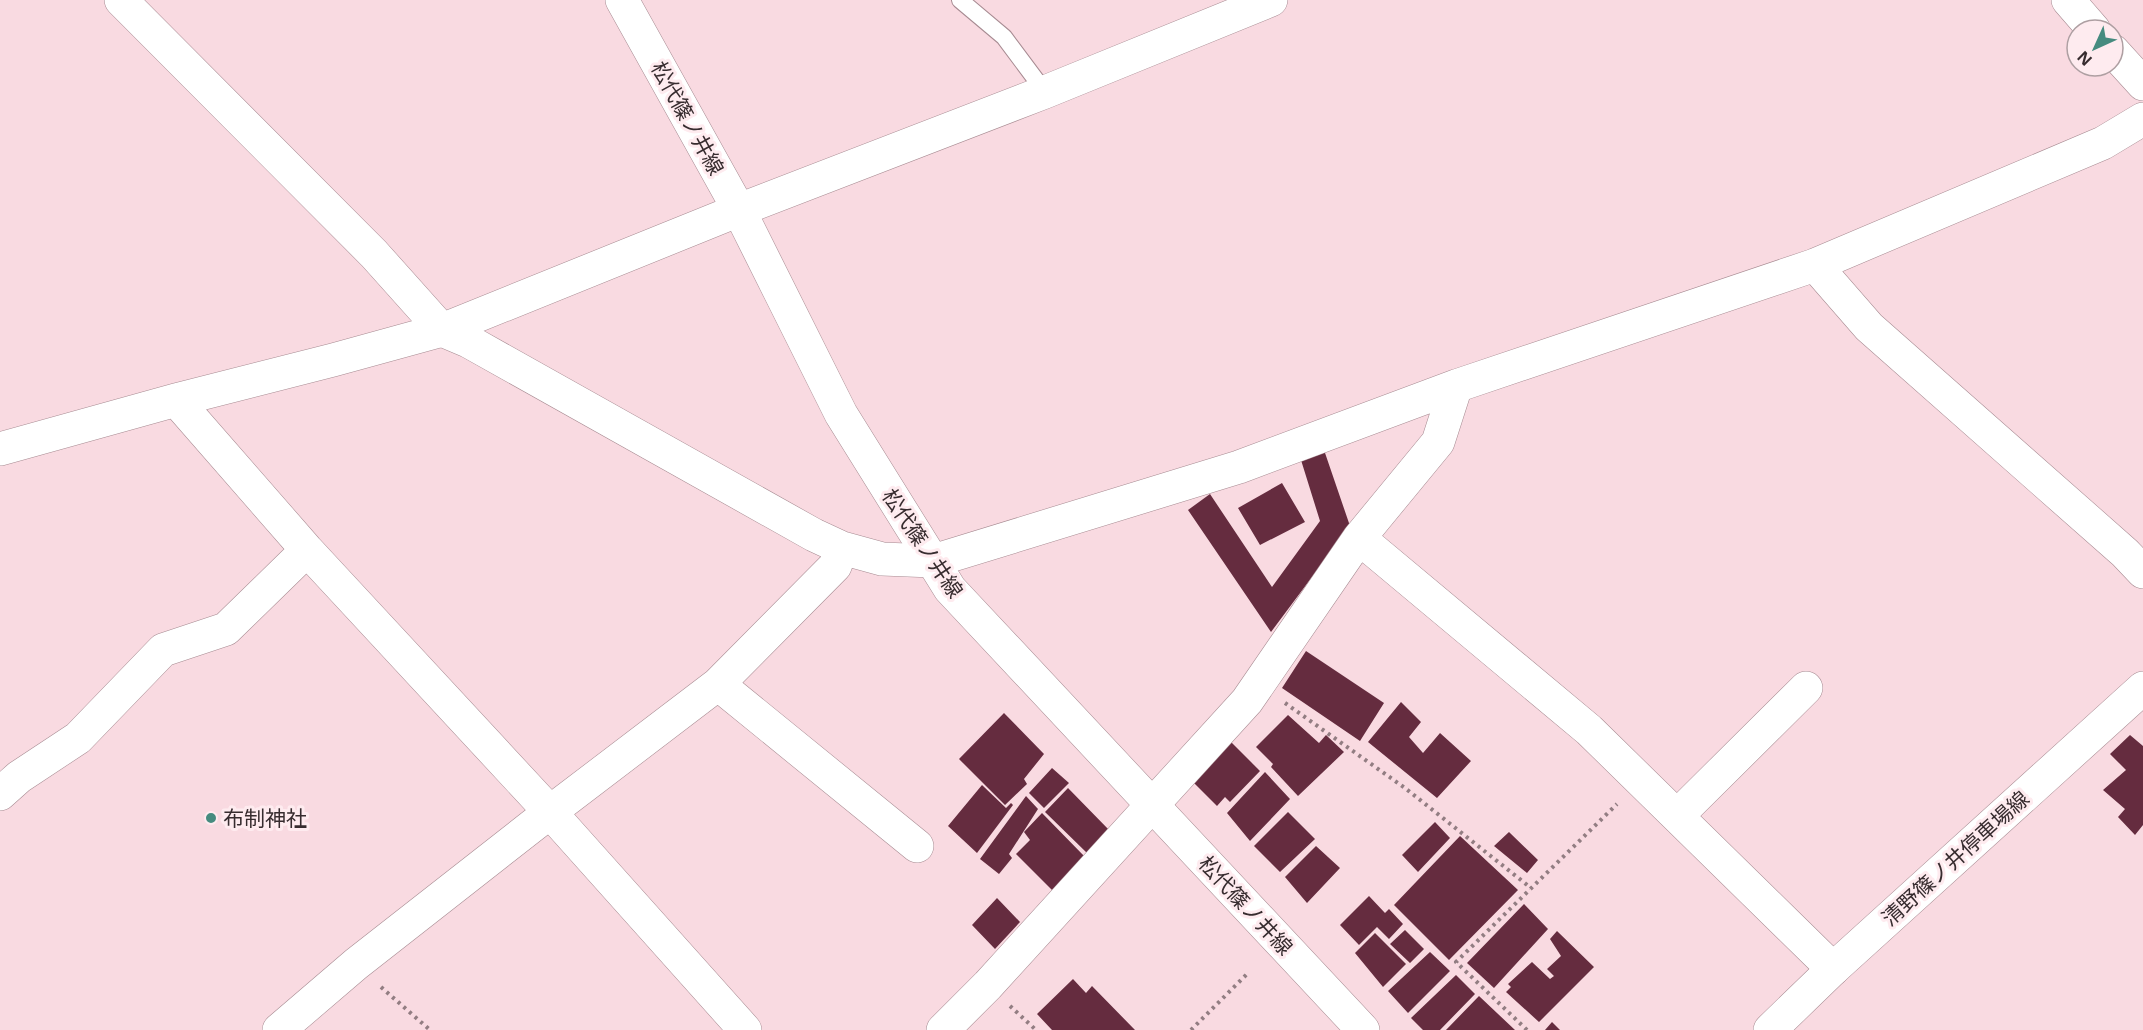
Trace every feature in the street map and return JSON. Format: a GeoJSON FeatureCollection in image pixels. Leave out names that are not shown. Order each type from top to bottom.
{"type":"FeatureCollection","features":[{"type":"Feature","properties":{"kind":"street","name":"松代篠ノ井線"},"geometry":{"type":"LineString","coordinates":[[622,0],[739,210],[840,414],[950,589],[1363,1030]]}},
{"type":"Feature","properties":{"kind":"street"},"geometry":{"type":"LineString","coordinates":[[0,449],[442,330],[1272,0]]}},
{"type":"Feature","properties":{"kind":"street"},"geometry":{"type":"LineString","coordinates":[[2068,0],[2084,18]]}},
{"type":"Feature","properties":{"kind":"street"},"geometry":{"type":"LineString","coordinates":[[138,5],[374,254],[442,330],[468,341],[814,535],[842,548],[882,559],[933,561],[1239,466],[1456,386],[1815,265],[2103,143],[2143,119]]}},
{"type":"Feature","properties":{"kind":"street"},"geometry":{"type":"LineString","coordinates":[[2125,64],[2143,84]]}},
{"type":"Feature","properties":{"kind":"street"},"geometry":{"type":"LineString","coordinates":[[1815,265],[1869,327],[2125,553],[2143,572]]}},
{"type":"Feature","properties":{"kind":"street"},"geometry":{"type":"LineString","coordinates":[[943,1030],[988,985],[1247,701],[1359,538],[1438,442],[1456,386]]}},
{"type":"Feature","properties":{"kind":"street"},"geometry":{"type":"LineString","coordinates":[[176,400],[308,550],[550,812],[745,1030]]}},
{"type":"Feature","properties":{"kind":"street"},"geometry":{"type":"LineString","coordinates":[[1359,538],[1589,730],[1833,969]]}},
{"type":"Feature","properties":{"kind":"street"},"geometry":{"type":"LineString","coordinates":[[279,1030],[356,964],[718,684],[836,566],[842,548]]}},
{"type":"Feature","properties":{"kind":"street"},"geometry":{"type":"LineString","coordinates":[[0,794],[19,777],[78,738],[164,650],[226,629],[308,550]]}},
{"type":"Feature","properties":{"kind":"street"},"geometry":{"type":"LineString","coordinates":[[718,684],[917,846]]}},
{"type":"Feature","properties":{"kind":"street"},"geometry":{"type":"LineString","coordinates":[[1677,816],[1806,688]]}},
{"type":"Feature","properties":{"kind":"street","name":"清野篠ノ井停車場線"},"geometry":{"type":"LineString","coordinates":[[1770,1030],[1833,969],[2143,688]]}},
{"type":"Feature","properties":{"kind":"lane"},"geometry":{"type":"LineString","coordinates":[[960,0],[1004,37],[1045,92]]}},
{"type":"Feature","properties":{"kind":"path"},"geometry":{"type":"LineString","coordinates":[[1259,684],[1405,788],[1531,888]]}},
{"type":"Feature","properties":{"kind":"path"},"geometry":{"type":"LineString","coordinates":[[1527,1030],[1456,962],[1641,780]]}},
{"type":"Feature","properties":{"kind":"path"},"geometry":{"type":"LineString","coordinates":[[356,964],[430,1030]]}},
{"type":"Feature","properties":{"kind":"path"},"geometry":{"type":"LineString","coordinates":[[1191,1030],[1248,973]]}},
{"type":"Feature","properties":{"kind":"building"},"geometry":{"type":"Polygon","coordinates":[[[1324,450],[1350,526],[1271,632],[1188,510],[1210,494],[1272,587],[1320,521],[1301,460],[1324,450]]]}},
{"type":"Feature","properties":{"kind":"building"},"geometry":{"type":"Polygon","coordinates":[[[1282,483],[1305,522],[1260,545],[1238,508],[1282,483]]]}},
{"type":"Feature","properties":{"kind":"building"},"geometry":{"type":"Polygon","coordinates":[[[1306,651],[1384,703],[1360,741],[1282,688],[1306,651]]]}},
{"type":"Feature","properties":{"kind":"building"},"geometry":{"type":"Polygon","coordinates":[[[1401,702],[1421,722],[1409,737],[1423,753],[1440,733],[1471,761],[1437,798],[1368,742],[1401,702]]]}},
{"type":"Feature","properties":{"kind":"building"},"geometry":{"type":"Polygon","coordinates":[[[1004,713],[1044,754],[1024,779],[1027,784],[1005,805],[959,759],[1004,713]]]}},
{"type":"Feature","properties":{"kind":"building"},"geometry":{"type":"Polygon","coordinates":[[[1288,715],[1319,743],[1326,735],[1344,752],[1298,796],[1271,767],[1273,764],[1256,747],[1288,715]]]}},
{"type":"Feature","properties":{"kind":"building"},"geometry":{"type":"Polygon","coordinates":[[[2130,735],[2143,746],[2143,825],[2135,835],[2118,817],[2125,809],[2103,790],[2126,770],[2110,754],[2130,735]]]}},
{"type":"Feature","properties":{"kind":"building"},"geometry":{"type":"Polygon","coordinates":[[[1229,740],[1260,771],[1230,802],[1225,797],[1217,806],[1189,778],[1229,740]]]}},
{"type":"Feature","properties":{"kind":"building"},"geometry":{"type":"Polygon","coordinates":[[[1052,768],[1069,783],[1044,808],[1029,793],[1052,768]]]}},
{"type":"Feature","properties":{"kind":"building"},"geometry":{"type":"Polygon","coordinates":[[[1265,772],[1290,799],[1250,841],[1227,813],[1265,772]]]}},
{"type":"Feature","properties":{"kind":"building"},"geometry":{"type":"Polygon","coordinates":[[[982,785],[1006,808],[1011,803],[1013,805],[977,853],[948,826],[982,785]]]}},
{"type":"Feature","properties":{"kind":"building"},"geometry":{"type":"Polygon","coordinates":[[[1068,788],[1110,831],[1087,853],[1045,812],[1068,788]]]}},
{"type":"Feature","properties":{"kind":"building"},"geometry":{"type":"Polygon","coordinates":[[[1026,796],[1038,809],[1009,854],[1012,858],[999,874],[980,859],[1026,796]]]}},
{"type":"Feature","properties":{"kind":"building"},"geometry":{"type":"Polygon","coordinates":[[[1288,812],[1315,839],[1280,872],[1254,846],[1288,812]]]}},
{"type":"Feature","properties":{"kind":"building"},"geometry":{"type":"Polygon","coordinates":[[[1042,813],[1085,857],[1052,890],[1016,854],[1030,840],[1024,832],[1042,813]]]}},
{"type":"Feature","properties":{"kind":"building"},"geometry":{"type":"Polygon","coordinates":[[[1435,822],[1450,838],[1418,872],[1402,855],[1435,822]]]}},
{"type":"Feature","properties":{"kind":"building"},"geometry":{"type":"Polygon","coordinates":[[[1509,832],[1538,860],[1527,873],[1494,846],[1509,832]]]}},
{"type":"Feature","properties":{"kind":"building"},"geometry":{"type":"Polygon","coordinates":[[[1460,836],[1518,890],[1449,960],[1394,905],[1460,836]]]}},
{"type":"Feature","properties":{"kind":"building"},"geometry":{"type":"Polygon","coordinates":[[[1316,846],[1340,868],[1307,903],[1285,877],[1316,846]]]}},
{"type":"Feature","properties":{"kind":"building"},"geometry":{"type":"Polygon","coordinates":[[[1369,896],[1385,913],[1389,909],[1403,924],[1389,939],[1377,927],[1359,945],[1340,925],[1369,896]]]}},
{"type":"Feature","properties":{"kind":"building"},"geometry":{"type":"Polygon","coordinates":[[[997,898],[1020,922],[995,949],[972,925],[997,898]]]}},
{"type":"Feature","properties":{"kind":"building"},"geometry":{"type":"Polygon","coordinates":[[[1524,904],[1548,929],[1494,988],[1467,963],[1524,904]]]}},
{"type":"Feature","properties":{"kind":"building"},"geometry":{"type":"Polygon","coordinates":[[[1405,930],[1424,949],[1410,963],[1390,944],[1405,930]]]}},
{"type":"Feature","properties":{"kind":"building"},"geometry":{"type":"Polygon","coordinates":[[[1557,931],[1594,967],[1539,1022],[1506,992],[1511,987],[1508,984],[1532,962],[1550,979],[1554,976],[1547,969],[1561,956],[1550,939],[1557,931]]]}},
{"type":"Feature","properties":{"kind":"building"},"geometry":{"type":"Polygon","coordinates":[[[1375,933],[1406,964],[1383,987],[1355,953],[1375,933]]]}},
{"type":"Feature","properties":{"kind":"building"},"geometry":{"type":"Polygon","coordinates":[[[1430,952],[1450,971],[1408,1013],[1388,991],[1430,952]]]}},
{"type":"Feature","properties":{"kind":"building"},"geometry":{"type":"Polygon","coordinates":[[[1456,975],[1475,994],[1440,1030],[1423,1030],[1411,1018],[1456,975]]]}},
{"type":"Feature","properties":{"kind":"building"},"geometry":{"type":"Polygon","coordinates":[[[1073,979],[1086,993],[1092,986],[1135,1030],[1052,1030],[1037,1014],[1073,979]]]}},
{"type":"Feature","properties":{"kind":"building"},"geometry":{"type":"Polygon","coordinates":[[[1479,996],[1515,1030],[1446,1030],[1479,996]]]}},
{"type":"Feature","properties":{"kind":"building"},"geometry":{"type":"Polygon","coordinates":[[[1552,1022],[1560,1030],[1545,1030],[1552,1022]]]}},
{"type":"Feature","properties":{"kind":"place","name":"布制神社"},"geometry":{"type":"Point","coordinates":[211,818]}}]}
